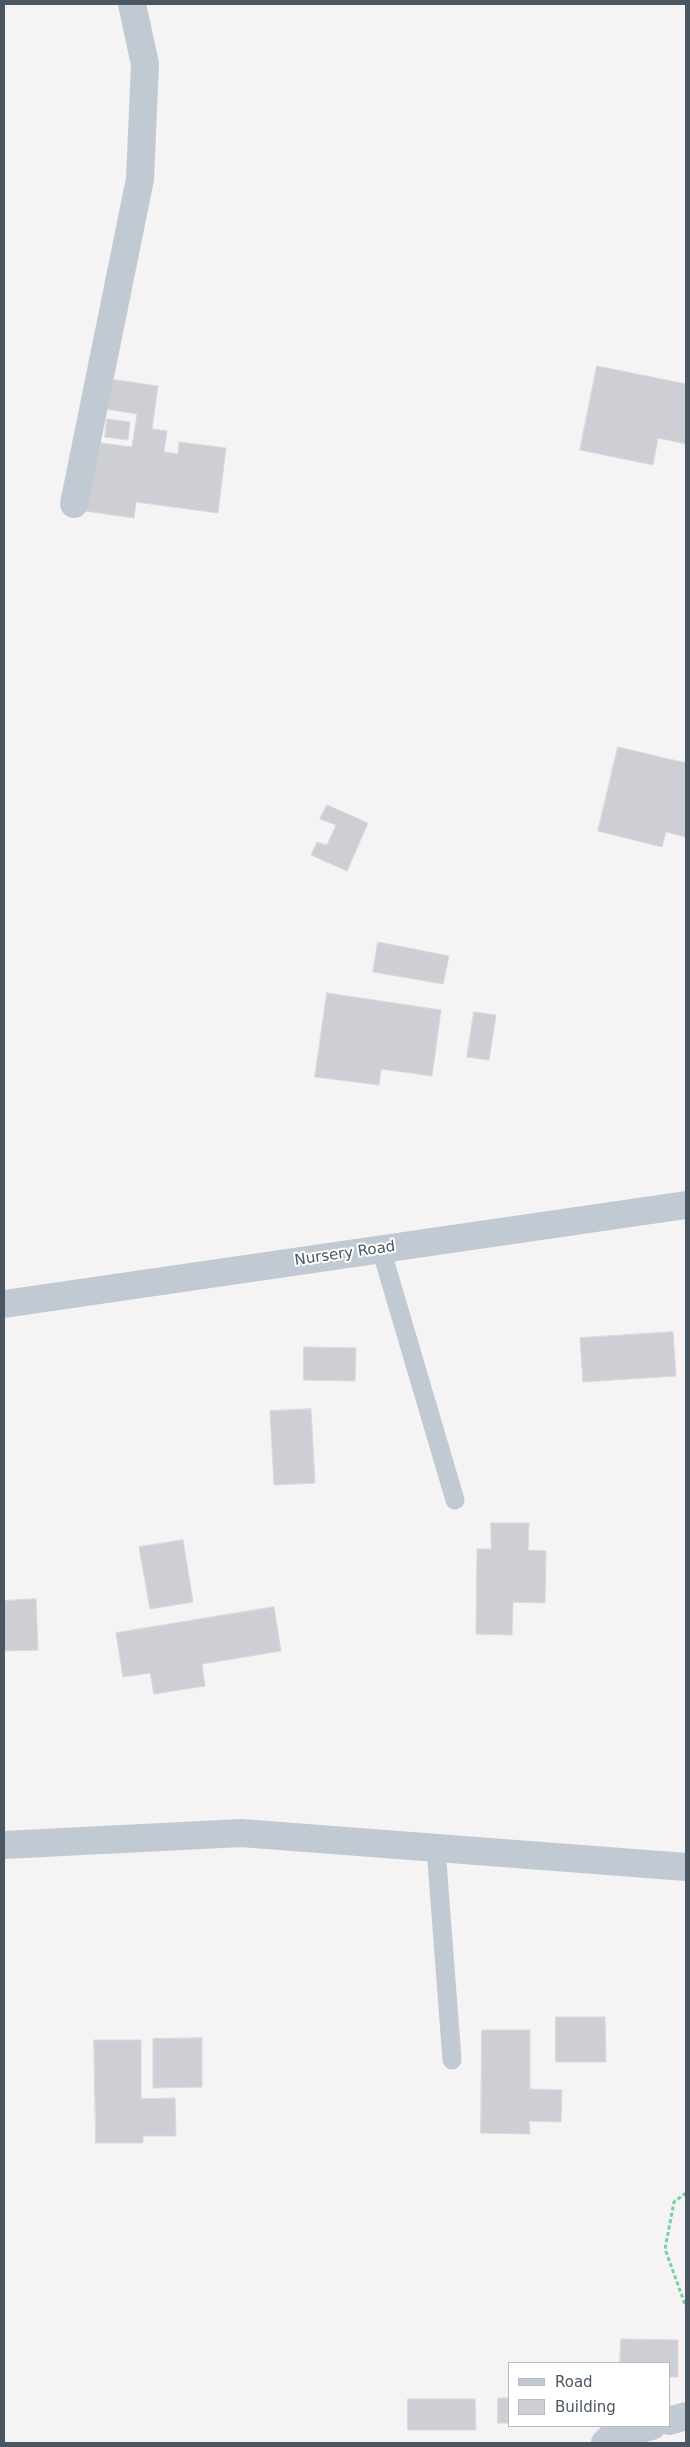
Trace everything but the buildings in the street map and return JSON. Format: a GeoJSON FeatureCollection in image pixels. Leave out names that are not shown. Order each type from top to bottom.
{"type":"FeatureCollection","features":[{"type":"Feature","properties":{"kind":"street"},"geometry":{"type":"LineString","coordinates":[[74,504],[140,179],[145,64],[132,4]]}},
{"type":"Feature","properties":{"kind":"street","name":"Nursery Road"},"geometry":{"type":"LineString","coordinates":[[4,1304],[686,1205]]}},
{"type":"Feature","properties":{"kind":"street"},"geometry":{"type":"LineString","coordinates":[[4,1844],[241,1833],[686,1867]]}},
{"type":"Feature","properties":{"kind":"street"},"geometry":{"type":"LineString","coordinates":[[670,2421],[686,2416]]}},
{"type":"Feature","properties":{"kind":"street"},"geometry":{"type":"LineString","coordinates":[[605,2443],[611,2437],[648,2427]]}},
{"type":"Feature","properties":{"kind":"lane"},"geometry":{"type":"LineString","coordinates":[[381,1249],[455,1500]]}},
{"type":"Feature","properties":{"kind":"lane"},"geometry":{"type":"LineString","coordinates":[[436,1848],[452,2060]]}},
{"type":"Feature","properties":{"kind":"path"},"geometry":{"type":"LineString","coordinates":[[686,2194],[674,2202],[665,2250],[686,2307]]}}]}
